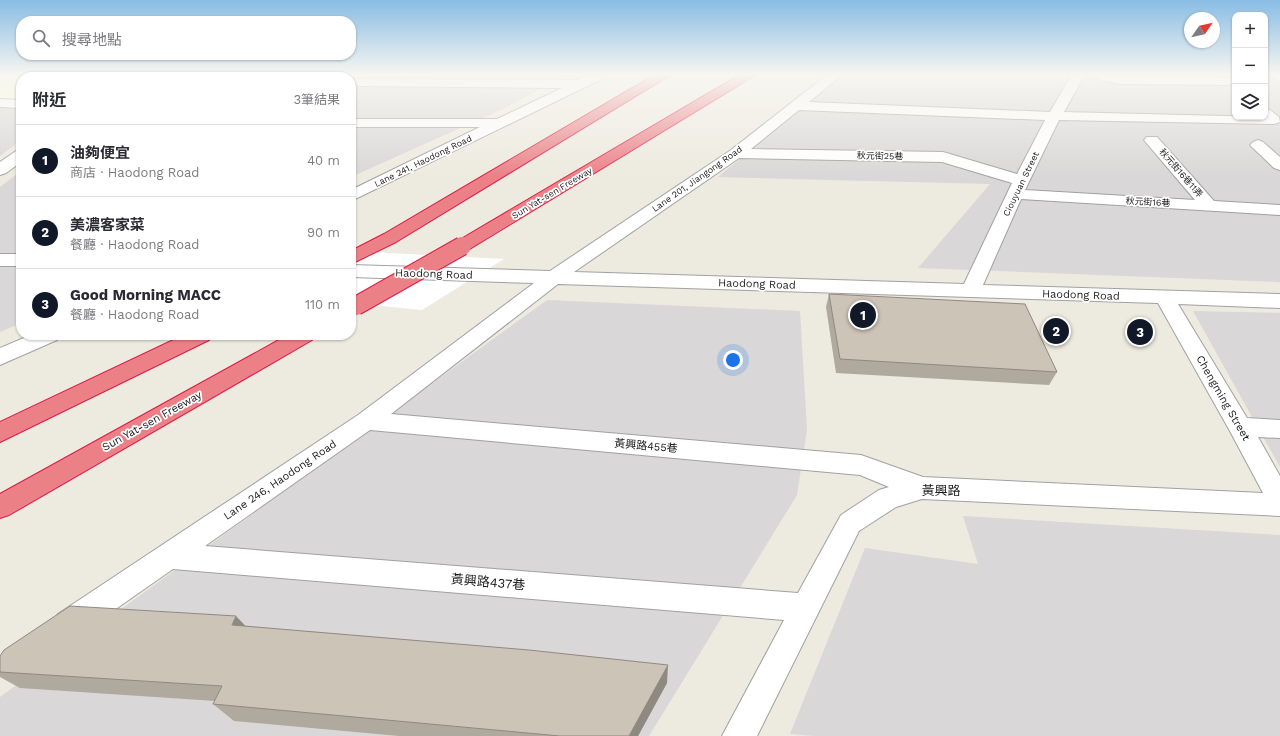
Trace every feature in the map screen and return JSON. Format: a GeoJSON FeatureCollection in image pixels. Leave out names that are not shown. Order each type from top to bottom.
{"type":"FeatureCollection","features":[{"type":"Feature","properties":{"kind":"highway"},"geometry":{"type":"LineString","coordinates":[[356,255],[390,238],[608,108]]}},
{"type":"Feature","properties":{"kind":"highway","name":"Sun Yat-sen Freeway"},"geometry":{"type":"LineString","coordinates":[[356,307],[462,246],[693,108]]}},
{"type":"Feature","properties":{"kind":"highway"},"geometry":{"type":"LineString","coordinates":[[0,432],[192,340]]}},
{"type":"Feature","properties":{"kind":"highway","name":"Sun Yat-sen Freeway"},"geometry":{"type":"LineString","coordinates":[[0,507],[296,340]]}},
{"type":"Feature","properties":{"kind":"street","name":"Lane 241, Haodong Road"},"geometry":{"type":"LineString","coordinates":[[356,194],[531,108]]}},
{"type":"Feature","properties":{"kind":"street","name":"Lane 201, Jiangong Road"},"geometry":{"type":"LineString","coordinates":[[553,278],[736,153],[793,108]]}},
{"type":"Feature","properties":{"kind":"street"},"geometry":{"type":"LineString","coordinates":[[857,108],[1054,116],[1232,119]]}},
{"type":"Feature","properties":{"kind":"street","name":"Ciouyuan Street"},"geometry":{"type":"LineString","coordinates":[[971,291],[1018,188],[1058,108]]}},
{"type":"Feature","properties":{"kind":"street"},"geometry":{"type":"LineString","coordinates":[[1268,115],[1274,120],[1268,120]]}},
{"type":"Feature","properties":{"kind":"street"},"geometry":{"type":"LineString","coordinates":[[356,123],[500,123]]}},
{"type":"Feature","properties":{"kind":"street","name":"秋元街16巷11弄"},"geometry":{"type":"LineString","coordinates":[[1152,140],[1209,206]]}},
{"type":"Feature","properties":{"kind":"street"},"geometry":{"type":"LineString","coordinates":[[1258,145],[1280,165]]}},
{"type":"Feature","properties":{"kind":"street","name":"秋元街25巷"},"geometry":{"type":"LineString","coordinates":[[736,153],[943,158],[1018,188]]}},
{"type":"Feature","properties":{"kind":"street"},"geometry":{"type":"LineString","coordinates":[[0,170],[16,158]]}},
{"type":"Feature","properties":{"kind":"street","name":"秋元街16巷"},"geometry":{"type":"LineString","coordinates":[[1018,188],[1209,206],[1280,210]]}},
{"type":"Feature","properties":{"kind":"street"},"geometry":{"type":"LineString","coordinates":[[0,260],[16,260]]}},
{"type":"Feature","properties":{"kind":"street","name":"Haodong Road"},"geometry":{"type":"LineString","coordinates":[[356,271],[1280,301]]}},
{"type":"Feature","properties":{"kind":"street","name":"Lane 246, Haodong Road"},"geometry":{"type":"LineString","coordinates":[[52,636],[366,421],[553,278]]}},
{"type":"Feature","properties":{"kind":"street","name":"Chengming Street"},"geometry":{"type":"LineString","coordinates":[[1164,297],[1240,427],[1280,500]]}},
{"type":"Feature","properties":{"kind":"street"},"geometry":{"type":"LineString","coordinates":[[0,358],[39,340]]}},
{"type":"Feature","properties":{"kind":"street","name":"黃興路455巷"},"geometry":{"type":"LineString","coordinates":[[366,421],[861,465],[922,488]]}},
{"type":"Feature","properties":{"kind":"street"},"geometry":{"type":"LineString","coordinates":[[1240,427],[1280,429]]}},
{"type":"Feature","properties":{"kind":"street","name":"黃興路"},"geometry":{"type":"LineString","coordinates":[[739,736],[850,523],[888,498],[922,488],[1280,505]]}},
{"type":"Feature","properties":{"kind":"street","name":"黃興路437巷"},"geometry":{"type":"LineString","coordinates":[[169,556],[806,608]]}},
{"type":"Feature","properties":{"kind":"shaded area"},"geometry":{"type":"Polygon","coordinates":[[[0,108],[16,109],[16,144],[0,156],[0,108]]]}},
{"type":"Feature","properties":{"kind":"shaded area"},"geometry":{"type":"Polygon","coordinates":[[[356,108],[504,108],[356,175],[356,108]]]}},
{"type":"Feature","properties":{"kind":"shaded area"},"geometry":{"type":"Polygon","coordinates":[[[801,108],[1232,108],[1232,120],[1268,120],[1268,108],[1280,108],[1280,282],[918,268],[990,184],[718,177],[801,108]]]}},
{"type":"Feature","properties":{"kind":"shaded area"},"geometry":{"type":"Polygon","coordinates":[[[16,175],[16,325],[0,332],[0,187],[16,175]]]}},
{"type":"Feature","properties":{"kind":"shaded area"},"geometry":{"type":"Polygon","coordinates":[[[547,300],[800,311],[807,430],[797,495],[649,736],[0,736],[0,697],[547,300]]]}},
{"type":"Feature","properties":{"kind":"shaded area"},"geometry":{"type":"Polygon","coordinates":[[[1193,311],[1280,313],[1280,467],[1193,311]]]}},
{"type":"Feature","properties":{"kind":"shaded area"},"geometry":{"type":"Polygon","coordinates":[[[963,516],[1280,535],[1280,736],[815,736],[790,734],[865,548],[978,564],[963,516]]]}},
{"type":"Feature","properties":{"kind":"pier"},"geometry":{"type":"Polygon","coordinates":[[[356,251],[504,259],[422,310],[356,303],[356,251]]]}},
{"type":"Feature","properties":{"kind":"building"},"geometry":{"type":"Polygon","coordinates":[[[829,294],[1025,304],[1057,372],[840,359],[829,294]]]}},
{"type":"Feature","properties":{"kind":"building"},"geometry":{"type":"Polygon","coordinates":[[[70,606],[236,616],[232,625],[529,650],[668,665],[629,736],[560,736],[213,704],[222,686],[0,672],[0,656],[4,650],[70,606]]]}},
{"type":"Feature","properties":{"kind":"place","name":"油夠便宜"},"geometry":{"type":"Point","coordinates":[863,315]}},
{"type":"Feature","properties":{"kind":"place","name":"美濃客家菜"},"geometry":{"type":"Point","coordinates":[1056,331]}},
{"type":"Feature","properties":{"kind":"place","name":"Good Morning MACC"},"geometry":{"type":"Point","coordinates":[1140,332]}}]}
